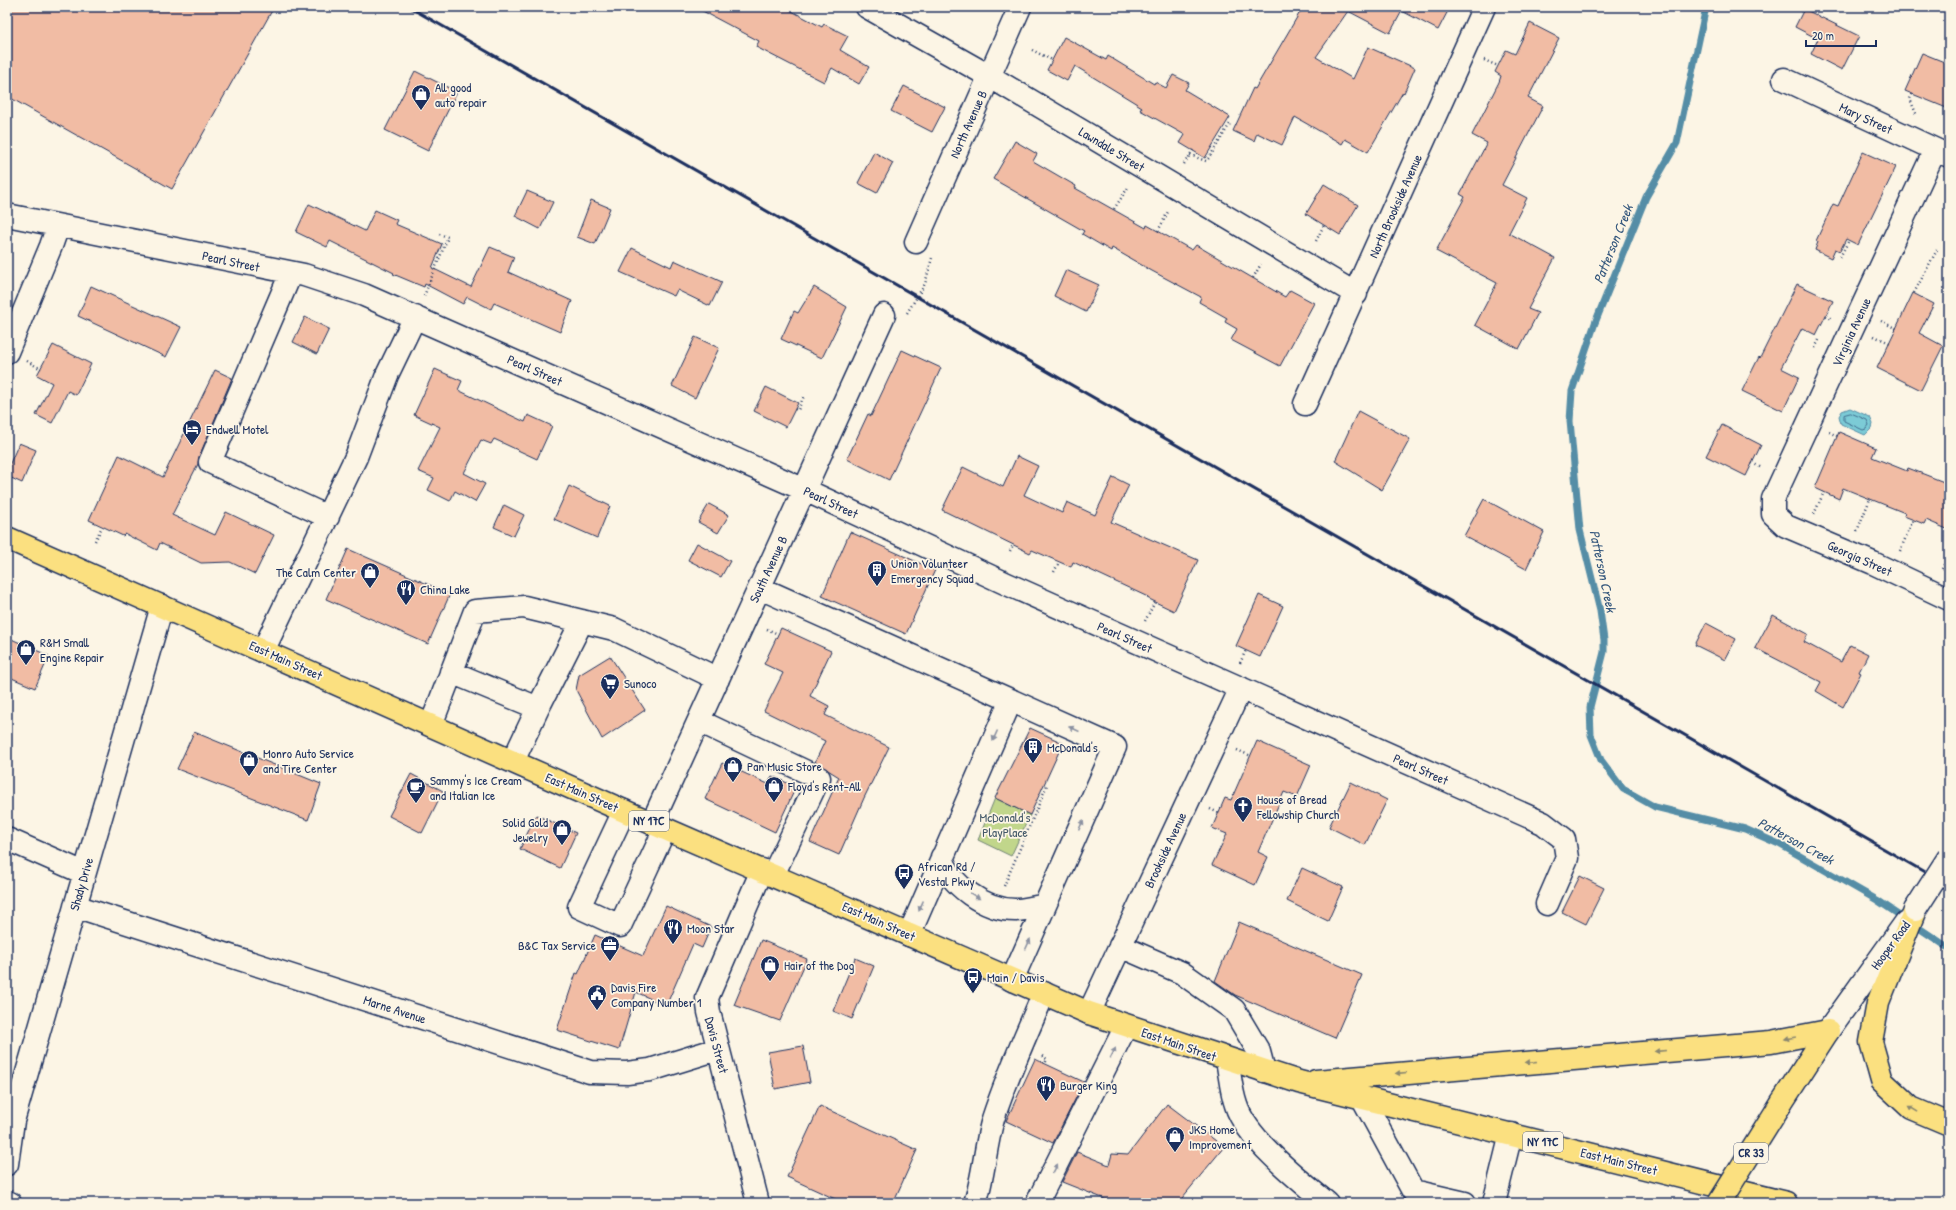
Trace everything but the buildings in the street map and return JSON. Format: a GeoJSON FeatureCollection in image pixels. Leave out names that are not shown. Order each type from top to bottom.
{"type":"FeatureCollection","features":[{"type":"Feature","properties":{"kind":"main road","name":"East Main Street"},"geometry":{"type":"LineString","coordinates":[[7,538],[624,811],[1089,1013],[1227,1060],[1299,1082],[1786,1203]]}},
{"type":"Feature","properties":{"kind":"main road"},"geometry":{"type":"LineString","coordinates":[[1915,910],[1883,991],[1874,1021],[1871,1042],[1882,1081],[1911,1108],[1949,1124]]}},
{"type":"Feature","properties":{"kind":"main road"},"geometry":{"type":"LineString","coordinates":[[1299,1082],[1771,1042],[1828,1031]]}},
{"type":"Feature","properties":{"kind":"main road","name":"CR 33"},"geometry":{"type":"LineString","coordinates":[[1719,1203],[1828,1031]]}},
{"type":"Feature","properties":{"kind":"street","name":"Lawndale Street"},"geometry":{"type":"LineString","coordinates":[[867,7],[989,76],[1356,294]]}},
{"type":"Feature","properties":{"kind":"street","name":"North Avenue B"},"geometry":{"type":"LineString","coordinates":[[916,242],[1020,7]]}},
{"type":"Feature","properties":{"kind":"street","name":"North Brookside Avenue"},"geometry":{"type":"LineString","coordinates":[[1305,404],[1356,294],[1484,7]]}},
{"type":"Feature","properties":{"kind":"street","name":"Mary Street"},"geometry":{"type":"LineString","coordinates":[[1784,80],[1942,154]]}},
{"type":"Feature","properties":{"kind":"street","name":"Virginia Avenue"},"geometry":{"type":"LineString","coordinates":[[1773,514],[1773,499],[1942,154]]}},
{"type":"Feature","properties":{"kind":"street","name":"Pearl Street"},"geometry":{"type":"LineString","coordinates":[[7,215],[291,273],[364,294],[805,490],[1007,584],[1543,823],[1564,839],[1567,858],[1547,904]]}},
{"type":"Feature","properties":{"kind":"street"},"geometry":{"type":"LineString","coordinates":[[7,352],[58,226]]}},
{"type":"Feature","properties":{"kind":"street"},"geometry":{"type":"LineString","coordinates":[[291,273],[210,462],[328,516]]}},
{"type":"Feature","properties":{"kind":"street","name":"South Avenue B"},"geometry":{"type":"LineString","coordinates":[[624,811],[580,907],[620,926],[699,721],[884,315]]}},
{"type":"Feature","properties":{"kind":"street"},"geometry":{"type":"LineString","coordinates":[[263,650],[356,457],[387,375],[415,317]]}},
{"type":"Feature","properties":{"kind":"street","name":"Georgia Street"},"geometry":{"type":"LineString","coordinates":[[1773,514],[1786,526],[1873,563],[1949,600]]}},
{"type":"Feature","properties":{"kind":"street"},"geometry":{"type":"LineString","coordinates":[[760,588],[1115,747],[1012,980]]}},
{"type":"Feature","properties":{"kind":"street","name":"Shady Drive"},"geometry":{"type":"LineString","coordinates":[[7,1164],[10,1120],[75,906],[162,606]]}},
{"type":"Feature","properties":{"kind":"street"},"geometry":{"type":"LineString","coordinates":[[431,725],[475,610],[524,607],[614,629],[718,679]]}},
{"type":"Feature","properties":{"kind":"street"},"geometry":{"type":"LineString","coordinates":[[513,761],[582,621]]}},
{"type":"Feature","properties":{"kind":"street"},"geometry":{"type":"LineString","coordinates":[[451,672],[538,708]]}},
{"type":"Feature","properties":{"kind":"street","name":"Brookside Avenue"},"geometry":{"type":"LineString","coordinates":[[1089,1013],[1241,688]]}},
{"type":"Feature","properties":{"kind":"street"},"geometry":{"type":"LineString","coordinates":[[909,934],[1011,700]]}},
{"type":"Feature","properties":{"kind":"street","name":"Davis Street"},"geometry":{"type":"LineString","coordinates":[[699,721],[819,778],[767,873],[707,998],[718,1049],[758,1203]]}},
{"type":"Feature","properties":{"kind":"street"},"geometry":{"type":"LineString","coordinates":[[7,839],[84,873]]}},
{"type":"Feature","properties":{"kind":"street"},"geometry":{"type":"LineString","coordinates":[[942,857],[945,868],[954,880],[982,901],[1000,908],[1014,910],[1045,906]]}},
{"type":"Feature","properties":{"kind":"street","name":"Hooper Road"},"geometry":{"type":"LineString","coordinates":[[1828,1031],[1915,910],[1949,857]]}},
{"type":"Feature","properties":{"kind":"street","name":"Marne Avenue"},"geometry":{"type":"LineString","coordinates":[[75,906],[590,1072],[627,1074],[650,1070],[718,1049]]}},
{"type":"Feature","properties":{"kind":"street"},"geometry":{"type":"LineString","coordinates":[[1120,946],[1182,974],[1234,1010],[1259,1052],[1264,1071]]}},
{"type":"Feature","properties":{"kind":"street"},"geometry":{"type":"LineString","coordinates":[[975,1203],[981,1184],[993,1121],[1014,1062],[1044,993]]}},
{"type":"Feature","properties":{"kind":"street"},"geometry":{"type":"LineString","coordinates":[[1037,1203],[1126,1026]]}},
{"type":"Feature","properties":{"kind":"street"},"geometry":{"type":"LineString","coordinates":[[1227,1060],[1236,1106],[1248,1128],[1290,1173],[1327,1203]]}},
{"type":"Feature","properties":{"kind":"street"},"geometry":{"type":"LineString","coordinates":[[1363,1099],[1412,1199],[1465,1203]]}},
{"type":"Feature","properties":{"kind":"street"},"geometry":{"type":"LineString","coordinates":[[1494,1203],[1511,1134]]}},
{"type":"Feature","properties":{"kind":"path"},"geometry":{"type":"LineString","coordinates":[[1032,50],[1052,60]]}},
{"type":"Feature","properties":{"kind":"path"},"geometry":{"type":"LineString","coordinates":[[1912,94],[1910,99],[1916,110],[1917,120]]}},
{"type":"Feature","properties":{"kind":"path"},"geometry":{"type":"LineString","coordinates":[[1190,155],[1199,160],[1206,161],[1231,122]]}},
{"type":"Feature","properties":{"kind":"path"},"geometry":{"type":"LineString","coordinates":[[1184,164],[1193,150]]}},
{"type":"Feature","properties":{"kind":"path"},"geometry":{"type":"LineString","coordinates":[[1114,209],[1130,184]]}},
{"type":"Feature","properties":{"kind":"path"},"geometry":{"type":"LineString","coordinates":[[1158,231],[1170,208]]}},
{"type":"Feature","properties":{"kind":"path"},"geometry":{"type":"LineString","coordinates":[[1316,241],[1324,225]]}},
{"type":"Feature","properties":{"kind":"path"},"geometry":{"type":"LineString","coordinates":[[415,317],[448,237],[439,234]]}},
{"type":"Feature","properties":{"kind":"path"},"geometry":{"type":"LineString","coordinates":[[1840,257],[1849,240]]}},
{"type":"Feature","properties":{"kind":"path"},"geometry":{"type":"LineString","coordinates":[[884,315],[905,316],[925,284],[930,269],[932,254],[916,242]]}},
{"type":"Feature","properties":{"kind":"path"},"geometry":{"type":"LineString","coordinates":[[1914,293],[1937,250]]}},
{"type":"Feature","properties":{"kind":"path"},"geometry":{"type":"LineString","coordinates":[[1253,278],[1262,263]]}},
{"type":"Feature","properties":{"kind":"path"},"geometry":{"type":"LineString","coordinates":[[795,409],[798,410],[804,396]]}},
{"type":"Feature","properties":{"kind":"path"},"geometry":{"type":"LineString","coordinates":[[1813,516],[1824,492]]}},
{"type":"Feature","properties":{"kind":"path"},"geometry":{"type":"LineString","coordinates":[[1856,533],[1870,499]]}},
{"type":"Feature","properties":{"kind":"path"},"geometry":{"type":"LineString","coordinates":[[1900,551],[1913,520]]}},
{"type":"Feature","properties":{"kind":"path"},"geometry":{"type":"LineString","coordinates":[[95,541],[102,527]]}},
{"type":"Feature","properties":{"kind":"path"},"geometry":{"type":"LineString","coordinates":[[1010,551],[1013,545]]}},
{"type":"Feature","properties":{"kind":"path"},"geometry":{"type":"LineString","coordinates":[[1942,569],[1949,553]]}},
{"type":"Feature","properties":{"kind":"path"},"geometry":{"type":"LineString","coordinates":[[1054,572],[1059,562]]}},
{"type":"Feature","properties":{"kind":"path"},"geometry":{"type":"LineString","coordinates":[[767,629],[778,634]]}},
{"type":"Feature","properties":{"kind":"path"},"geometry":{"type":"LineString","coordinates":[[1004,888],[1047,785],[1045,784]]}},
{"type":"Feature","properties":{"kind":"path"},"geometry":{"type":"LineString","coordinates":[[1037,1054],[1047,1059],[1045,1064]]}},
{"type":"Feature","properties":{"kind":"green space","name":"McDonald's PlayPlace"},"geometry":{"type":"Polygon","coordinates":[[[995,798],[1030,815],[1011,856],[978,840],[995,798]]]}},
{"type":"Feature","properties":{"kind":"water"},"geometry":{"type":"Polygon","coordinates":[[[1850,408],[1870,417],[1873,424],[1872,428],[1865,435],[1841,424],[1839,416],[1842,411],[1850,408]]]}},
{"type":"Feature","properties":{"kind":"waterway","name":"Patterson Creek"},"geometry":{"type":"LineString","coordinates":[[1706,7],[1677,143],[1646,197],[1595,323],[1572,391],[1570,421],[1580,530],[1600,611],[1604,640],[1604,652],[1590,707],[1591,735],[1601,760],[1623,789],[1655,807],[1745,829],[1779,844],[1877,900],[1949,948]]}},
{"type":"Feature","properties":{"kind":"railway"},"geometry":{"type":"LineString","coordinates":[[409,7],[1949,886]]}},
{"type":"Feature","properties":{"kind":"place","name":"All good auto repair"},"geometry":{"type":"Point","coordinates":[421,111]}},
{"type":"Feature","properties":{"kind":"place","name":"Endwell Motel"},"geometry":{"type":"Point","coordinates":[192,446]}},
{"type":"Feature","properties":{"kind":"place","name":"Union Volunteer Emergency Squad"},"geometry":{"type":"Point","coordinates":[877,587]}},
{"type":"Feature","properties":{"kind":"place","name":"The Calm Center"},"geometry":{"type":"Point","coordinates":[370,589]}},
{"type":"Feature","properties":{"kind":"place","name":"China Lake"},"geometry":{"type":"Point","coordinates":[406,606]}},
{"type":"Feature","properties":{"kind":"place","name":"R&M Small Engine Repair"},"geometry":{"type":"Point","coordinates":[26,666]}},
{"type":"Feature","properties":{"kind":"place","name":"Sunoco"},"geometry":{"type":"Point","coordinates":[610,700]}},
{"type":"Feature","properties":{"kind":"place","name":"McDonald's"},"geometry":{"type":"Point","coordinates":[1033,764]}},
{"type":"Feature","properties":{"kind":"place","name":"Monro Auto Service and Tire Center"},"geometry":{"type":"Point","coordinates":[249,777]}},
{"type":"Feature","properties":{"kind":"place","name":"Pan Music Store"},"geometry":{"type":"Point","coordinates":[733,783]}},
{"type":"Feature","properties":{"kind":"place","name":"Floyd's Rent-All"},"geometry":{"type":"Point","coordinates":[774,803]}},
{"type":"Feature","properties":{"kind":"place","name":"Sammy's Ice Cream and Italian Ice"},"geometry":{"type":"Point","coordinates":[416,804]}},
{"type":"Feature","properties":{"kind":"place","name":"House of Bread Fellowship Church"},"geometry":{"type":"Point","coordinates":[1243,823]}},
{"type":"Feature","properties":{"kind":"place","name":"Solid Gold Jewelry"},"geometry":{"type":"Point","coordinates":[562,846]}},
{"type":"Feature","properties":{"kind":"place","name":"African Rd / Vestal Pkwy"},"geometry":{"type":"Point","coordinates":[904,890]}},
{"type":"Feature","properties":{"kind":"place","name":"Moon Star"},"geometry":{"type":"Point","coordinates":[673,945]}},
{"type":"Feature","properties":{"kind":"place","name":"B&C Tax Service"},"geometry":{"type":"Point","coordinates":[610,962]}},
{"type":"Feature","properties":{"kind":"place","name":"Hair of the Dog"},"geometry":{"type":"Point","coordinates":[770,982]}},
{"type":"Feature","properties":{"kind":"place","name":"Main / Davis"},"geometry":{"type":"Point","coordinates":[973,994]}},
{"type":"Feature","properties":{"kind":"place","name":"Davis Fire Company Number 1"},"geometry":{"type":"Point","coordinates":[597,1011]}},
{"type":"Feature","properties":{"kind":"place","name":"Burger King"},"geometry":{"type":"Point","coordinates":[1046,1102]}},
{"type":"Feature","properties":{"kind":"place","name":"JKS Home Improvement"},"geometry":{"type":"Point","coordinates":[1175,1153]}}]}
